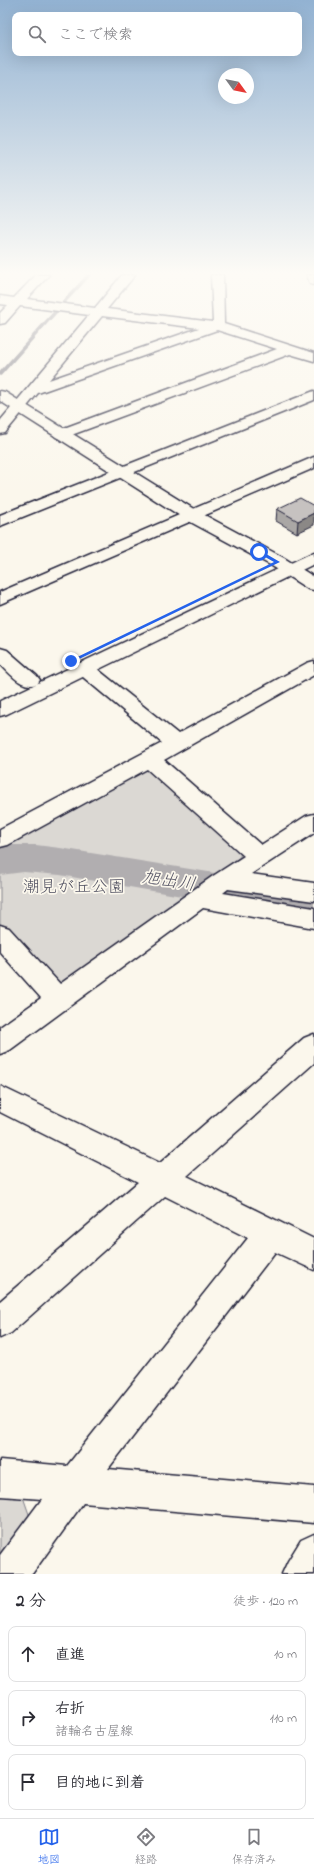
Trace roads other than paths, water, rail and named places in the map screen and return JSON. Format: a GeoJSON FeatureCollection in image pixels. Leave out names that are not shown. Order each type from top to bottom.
{"type":"FeatureCollection","features":[{"type":"Feature","properties":{"kind":"street"},"geometry":{"type":"LineString","coordinates":[[0,430],[69,348]]}},
{"type":"Feature","properties":{"kind":"street"},"geometry":{"type":"LineString","coordinates":[[34,390],[152,348]]}},
{"type":"Feature","properties":{"kind":"street"},"geometry":{"type":"LineString","coordinates":[[61,434],[290,349],[314,357]]}},
{"type":"Feature","properties":{"kind":"street"},"geometry":{"type":"LineString","coordinates":[[0,395],[191,515],[284,566],[314,585]]}},
{"type":"Feature","properties":{"kind":"street"},"geometry":{"type":"LineString","coordinates":[[0,520],[314,395]]}},
{"type":"Feature","properties":{"kind":"street"},"geometry":{"type":"LineString","coordinates":[[0,599],[314,462]]}},
{"type":"Feature","properties":{"kind":"street"},"geometry":{"type":"LineString","coordinates":[[0,709],[284,566],[314,545]]}},
{"type":"Feature","properties":{"kind":"street"},"geometry":{"type":"LineString","coordinates":[[0,695],[30,680],[284,566],[314,557]]}},
{"type":"Feature","properties":{"kind":"street"},"geometry":{"type":"LineString","coordinates":[[0,654],[30,680]]}},
{"type":"Feature","properties":{"kind":"street"},"geometry":{"type":"LineString","coordinates":[[0,839],[149,759],[314,667]]}},
{"type":"Feature","properties":{"kind":"street"},"geometry":{"type":"LineString","coordinates":[[84,668],[176,743]]}},
{"type":"Feature","properties":{"kind":"street"},"geometry":{"type":"LineString","coordinates":[[149,759],[260,856]]}},
{"type":"Feature","properties":{"kind":"street"},"geometry":{"type":"LineString","coordinates":[[0,1042],[213,888],[314,822]]}},
{"type":"Feature","properties":{"kind":"street"},"geometry":{"type":"LineString","coordinates":[[213,888],[314,892]]}},
{"type":"Feature","properties":{"kind":"street"},"geometry":{"type":"LineString","coordinates":[[213,888],[314,918]]}},
{"type":"Feature","properties":{"kind":"street"},"geometry":{"type":"LineString","coordinates":[[0,935],[59,1000]]}},
{"type":"Feature","properties":{"kind":"street"},"geometry":{"type":"LineString","coordinates":[[0,1322],[162,1178],[314,1046]]}},
{"type":"Feature","properties":{"kind":"street"},"geometry":{"type":"LineString","coordinates":[[0,1098],[314,1255]]}},
{"type":"Feature","properties":{"kind":"street"},"geometry":{"type":"LineString","coordinates":[[9,1574],[75,1484],[271,1233]]}},
{"type":"Feature","properties":{"kind":"street"},"geometry":{"type":"LineString","coordinates":[[0,1478],[314,1505]]}},
{"type":"Feature","properties":{"kind":"street"},"geometry":{"type":"LineString","coordinates":[[302,1574],[314,1553]]}},
{"type":"Feature","properties":{"kind":"waterway"},"geometry":{"type":"LineString","coordinates":[[0,374],[23,348]]}},
{"type":"Feature","properties":{"kind":"waterway","name":"旭出川"},"geometry":{"type":"LineString","coordinates":[[0,861],[24,858],[60,861],[314,904]]}},
{"type":"Feature","properties":{"kind":"park label","name":"潮見が丘公園"},"geometry":{"type":"Point","coordinates":[74,886]}}]}
